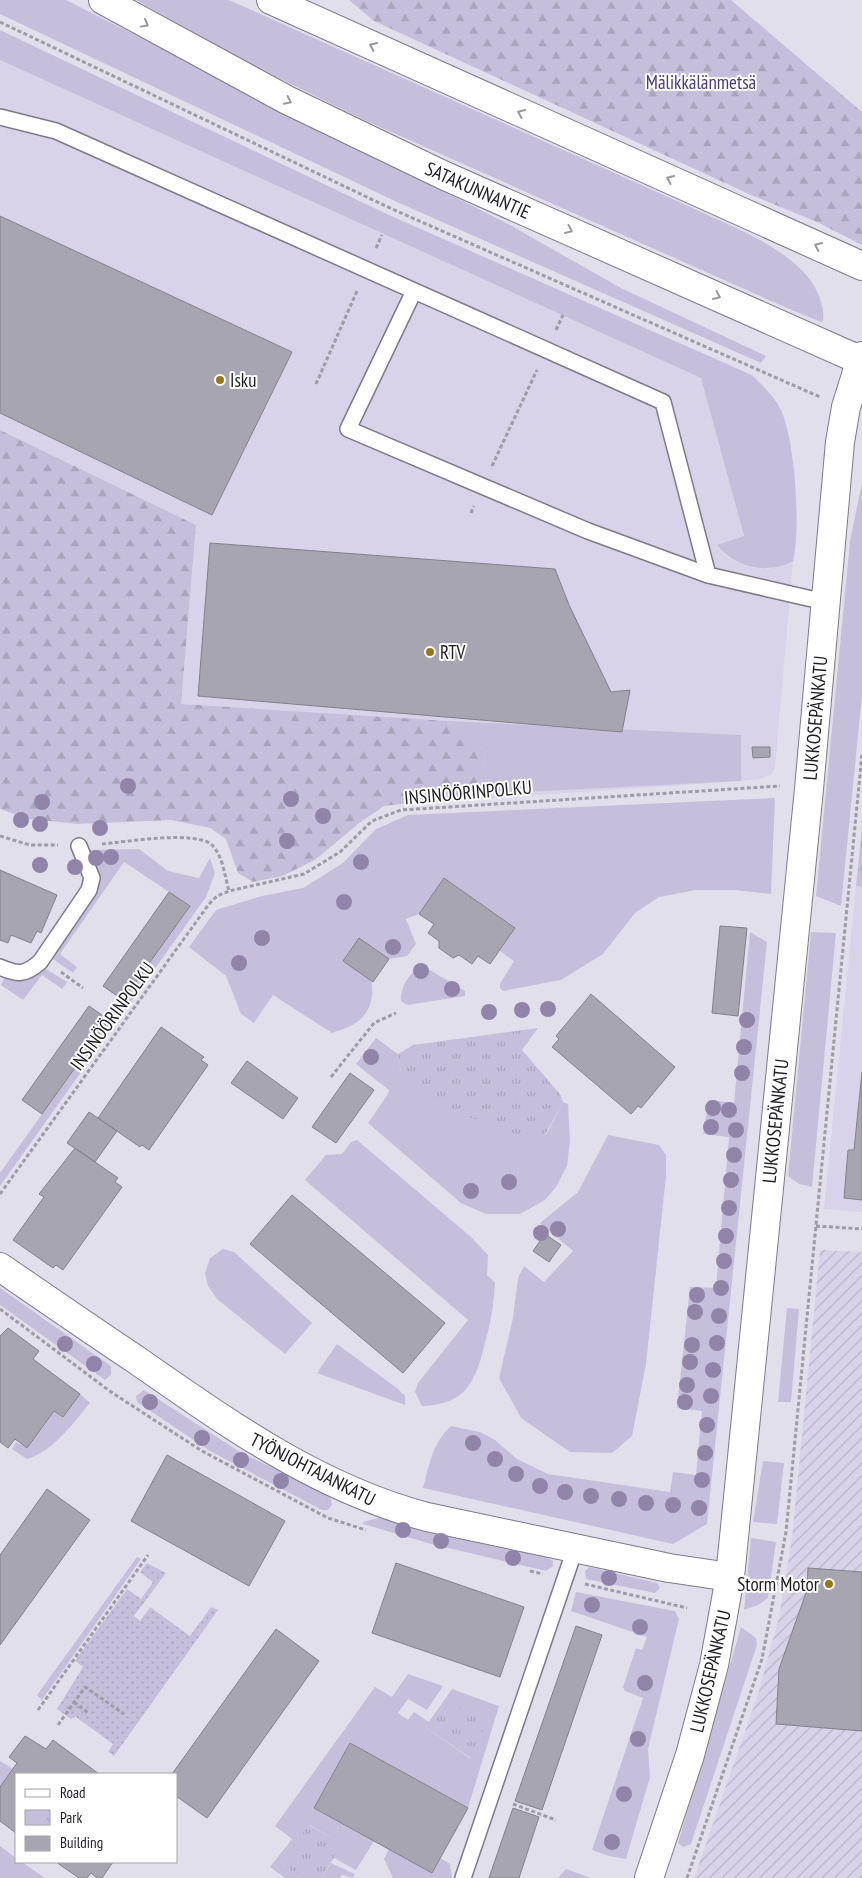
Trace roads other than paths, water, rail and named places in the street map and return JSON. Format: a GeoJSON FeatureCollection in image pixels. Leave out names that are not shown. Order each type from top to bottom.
{"type":"FeatureCollection","features":[{"type":"Feature","properties":{"kind":"street","name":"SATAKUNNANTIE"},"geometry":{"type":"LineString","coordinates":[[103,0],[278,96],[435,171],[861,359]]}},
{"type":"Feature","properties":{"kind":"street"},"geometry":{"type":"LineString","coordinates":[[272,0],[862,266]]}},
{"type":"Feature","properties":{"kind":"street","name":"LUKKOSEPÄNKATU"},"geometry":{"type":"LineString","coordinates":[[649,1878],[690,1755],[714,1665],[730,1577],[840,442],[846,407],[861,359]]}},
{"type":"Feature","properties":{"kind":"street","name":"TYÖNJOHTAJANKATU"},"geometry":{"type":"LineString","coordinates":[[0,1267],[210,1413],[277,1455],[344,1489],[418,1515],[669,1568],[730,1577]]}},
{"type":"Feature","properties":{"kind":"lane"},"geometry":{"type":"LineString","coordinates":[[0,117],[56,131],[663,402],[708,575]]}},
{"type":"Feature","properties":{"kind":"lane"},"geometry":{"type":"LineString","coordinates":[[414,291],[348,428],[588,531],[708,575],[825,602]]}},
{"type":"Feature","properties":{"kind":"lane"},"geometry":{"type":"LineString","coordinates":[[2,971],[30,972],[40,962],[89,890],[92,878],[79,846]]}},
{"type":"Feature","properties":{"kind":"lane"},"geometry":{"type":"LineString","coordinates":[[463,1878],[575,1549]]}},
{"type":"Feature","properties":{"kind":"place","name":"Isku"},"geometry":{"type":"Point","coordinates":[220,380]}},
{"type":"Feature","properties":{"kind":"place","name":"RTV"},"geometry":{"type":"Point","coordinates":[430,652]}},
{"type":"Feature","properties":{"kind":"place","name":"Storm Motor"},"geometry":{"type":"Point","coordinates":[829,1584]}},
{"type":"Feature","properties":{"kind":"park label","name":"Mälikkälänmetsä"},"geometry":{"type":"Point","coordinates":[701,82]}}]}
